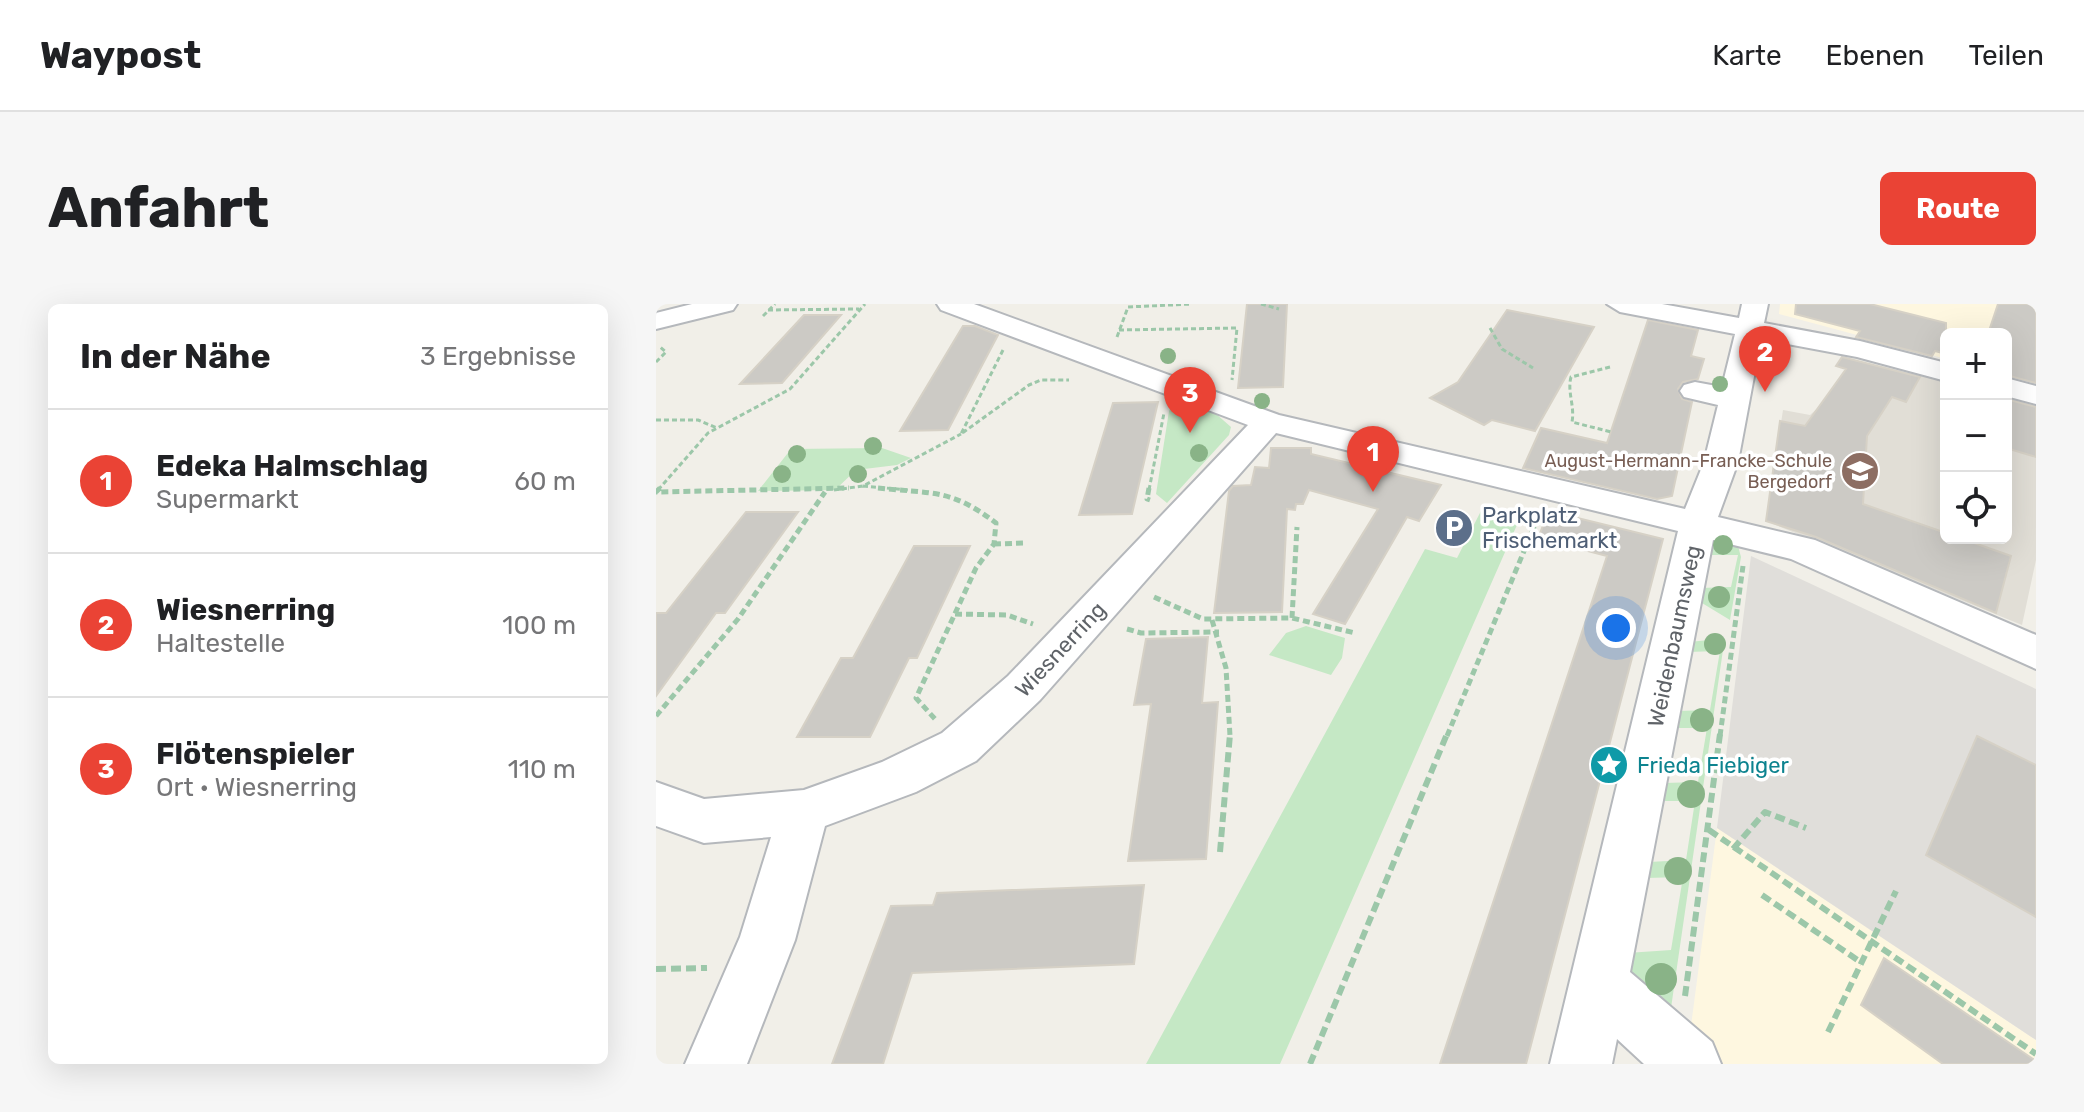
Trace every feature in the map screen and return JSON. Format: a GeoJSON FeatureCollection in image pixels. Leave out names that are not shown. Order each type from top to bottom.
{"type":"FeatureCollection","features":[{"type":"Feature","properties":{"kind":"street"},"geometry":{"type":"LineString","coordinates":[[656,321],[724,304]]}},
{"type":"Feature","properties":{"kind":"street"},"geometry":{"type":"LineString","coordinates":[[950,304],[1269,422],[1802,549],[2036,653]]}},
{"type":"Feature","properties":{"kind":"street"},"geometry":{"type":"LineString","coordinates":[[1620,304],[1752,317],[1940,370]]}},
{"type":"Feature","properties":{"kind":"street","name":"Weidenbaumsweg"},"geometry":{"type":"LineString","coordinates":[[1581,1064],[1598,983],[1717,527],[1721,462],[1752,317]]}},
{"type":"Feature","properties":{"kind":"street"},"geometry":{"type":"LineString","coordinates":[[2012,389],[2036,395]]}},
{"type":"Feature","properties":{"kind":"street"},"geometry":{"type":"LineString","coordinates":[[1695,391],[1735,399]]}},
{"type":"Feature","properties":{"kind":"street","name":"Wiesnerring"},"geometry":{"type":"LineString","coordinates":[[656,804],[704,821],[804,812],[899,777],[959,747],[992,721],[1080,629],[1178,518],[1269,422]]}},
{"type":"Feature","properties":{"kind":"street"},"geometry":{"type":"LineString","coordinates":[[716,1064],[767,940],[804,812]]}},
{"type":"Feature","properties":{"kind":"street"},"geometry":{"type":"LineString","coordinates":[[1598,983],[1683,1058]]}},
{"type":"Feature","properties":{"kind":"path"},"geometry":{"type":"LineString","coordinates":[[763,316],[775,304]]}},
{"type":"Feature","properties":{"kind":"path"},"geometry":{"type":"LineString","coordinates":[[820,315],[831,304]]}},
{"type":"Feature","properties":{"kind":"path"},"geometry":{"type":"LineString","coordinates":[[656,492],[708,433],[790,389],[865,304]]}},
{"type":"Feature","properties":{"kind":"path"},"geometry":{"type":"LineString","coordinates":[[863,486],[961,434],[1029,385],[1041,380],[1077,380],[1095,374],[1106,361],[1128,307],[1192,304]]}},
{"type":"Feature","properties":{"kind":"path"},"geometry":{"type":"LineString","coordinates":[[1261,304],[1279,309]]}},
{"type":"Feature","properties":{"kind":"path"},"geometry":{"type":"LineString","coordinates":[[768,310],[860,309]]}},
{"type":"Feature","properties":{"kind":"path"},"geometry":{"type":"LineString","coordinates":[[961,434],[1014,328]]}},
{"type":"Feature","properties":{"kind":"path"},"geometry":{"type":"LineString","coordinates":[[1119,330],[1237,328],[1228,407]]}},
{"type":"Feature","properties":{"kind":"path"},"geometry":{"type":"LineString","coordinates":[[1490,328],[1502,349],[1533,368]]}},
{"type":"Feature","properties":{"kind":"path"},"geometry":{"type":"LineString","coordinates":[[656,344],[666,352],[656,362]]}},
{"type":"Feature","properties":{"kind":"path"},"geometry":{"type":"LineString","coordinates":[[1610,367],[1579,373],[1571,377],[1568,387],[1575,405],[1572,422],[1611,432]]}},
{"type":"Feature","properties":{"kind":"path"},"geometry":{"type":"LineString","coordinates":[[1177,388],[1166,402],[1147,499],[1178,518]]}},
{"type":"Feature","properties":{"kind":"path"},"geometry":{"type":"LineString","coordinates":[[656,420],[698,420],[717,428]]}},
{"type":"Feature","properties":{"kind":"path"},"geometry":{"type":"LineString","coordinates":[[656,492],[825,491],[863,486],[892,491],[935,490],[968,501],[996,523],[994,544],[976,568],[916,698],[959,747]]}},
{"type":"Feature","properties":{"kind":"path"},"geometry":{"type":"LineString","coordinates":[[1310,1064],[1550,489]]}},
{"type":"Feature","properties":{"kind":"path"},"geometry":{"type":"LineString","coordinates":[[656,716],[738,619],[825,491]]}},
{"type":"Feature","properties":{"kind":"path"},"geometry":{"type":"LineString","coordinates":[[1292,618],[1297,527]]}},
{"type":"Feature","properties":{"kind":"path"},"geometry":{"type":"LineString","coordinates":[[1683,1058],[1744,557],[1717,527]]}},
{"type":"Feature","properties":{"kind":"path"},"geometry":{"type":"LineString","coordinates":[[994,544],[1025,543]]}},
{"type":"Feature","properties":{"kind":"path"},"geometry":{"type":"LineString","coordinates":[[1120,583],[1203,619],[1292,618],[1315,621],[1355,633]]}},
{"type":"Feature","properties":{"kind":"path"},"geometry":{"type":"LineString","coordinates":[[955,614],[1007,615],[1080,629],[1141,633],[1219,632]]}},
{"type":"Feature","properties":{"kind":"path"},"geometry":{"type":"LineString","coordinates":[[1212,619],[1219,632],[1229,740],[1220,852]]}},
{"type":"Feature","properties":{"kind":"path"},"geometry":{"type":"LineString","coordinates":[[1733,849],[1765,812],[1806,828]]}},
{"type":"Feature","properties":{"kind":"path"},"geometry":{"type":"LineString","coordinates":[[1709,830],[2036,1054]]}},
{"type":"Feature","properties":{"kind":"path"},"geometry":{"type":"LineString","coordinates":[[1828,1032],[1896,891]]}},
{"type":"Feature","properties":{"kind":"path"},"geometry":{"type":"LineString","coordinates":[[1762,895],[1862,963]]}},
{"type":"Feature","properties":{"kind":"path"},"geometry":{"type":"LineString","coordinates":[[656,969],[713,968]]}},
{"type":"Feature","properties":{"kind":"shaded area"},"geometry":{"type":"Polygon","coordinates":[[[1780,304],[2036,304],[2036,383],[2012,377],[2012,328],[1940,328],[1940,357],[1779,314],[1780,304]]]}},
{"type":"Feature","properties":{"kind":"shaded area","name":"August-Hermann-Francke-Schule Bergedorf"},"geometry":{"type":"Polygon","coordinates":[[[1914,370],[1940,376],[1940,544],[2012,544],[2012,396],[2036,402],[2036,560],[2022,625],[1766,521],[1783,410],[1810,415],[1821,405],[1914,370]]]}},
{"type":"Feature","properties":{"kind":"shaded area"},"geometry":{"type":"Polygon","coordinates":[[[1751,556],[2036,689],[2036,1040],[1717,828],[1751,556]]]}},
{"type":"Feature","properties":{"kind":"shaded area"},"geometry":{"type":"Polygon","coordinates":[[[1717,828],[2036,1040],[2036,1064],[1686,1064],[1717,828]]]}},
{"type":"Feature","properties":{"kind":"green space"},"geometry":{"type":"Polygon","coordinates":[[[1183,401],[1215,413],[1231,427],[1229,435],[1167,503],[1156,494],[1169,411],[1173,402],[1183,401]]]}},
{"type":"Feature","properties":{"kind":"green space"},"geometry":{"type":"Polygon","coordinates":[[[882,448],[911,458],[897,465],[856,470],[835,490],[758,491],[791,449],[882,448]]]}},
{"type":"Feature","properties":{"kind":"green space"},"geometry":{"type":"Polygon","coordinates":[[[1483,507],[1520,518],[1280,1064],[1146,1064],[1425,549],[1457,558],[1483,507]]]}},
{"type":"Feature","properties":{"kind":"green space"},"geometry":{"type":"Polygon","coordinates":[[[1711,537],[1738,546],[1741,557],[1730,620],[1697,600],[1700,588],[1731,587],[1738,555],[1707,555],[1711,537]]]}},
{"type":"Feature","properties":{"kind":"green space"},"geometry":{"type":"Polygon","coordinates":[[[1306,626],[1345,638],[1342,658],[1331,675],[1269,655],[1286,633],[1306,626]]]}},
{"type":"Feature","properties":{"kind":"green space"},"geometry":{"type":"Polygon","coordinates":[[[1719,639],[1724,643],[1671,1008],[1625,967],[1627,953],[1671,950],[1683,877],[1646,878],[1649,862],[1686,860],[1695,801],[1661,801],[1664,783],[1698,782],[1707,728],[1675,728],[1678,711],[1710,710],[1720,651],[1687,652],[1689,642],[1719,639]]]}},
{"type":"Feature","properties":{"kind":"building"},"geometry":{"type":"Polygon","coordinates":[[[1247,304],[1287,304],[1283,387],[1238,388],[1247,304]]]}},
{"type":"Feature","properties":{"kind":"building"},"geometry":{"type":"Polygon","coordinates":[[[1796,304],[1870,304],[1946,323],[1946,328],[1940,328],[1940,352],[1935,351],[1932,356],[1856,337],[1860,331],[1795,314],[1796,304]]]}},
{"type":"Feature","properties":{"kind":"building"},"geometry":{"type":"Polygon","coordinates":[[[1998,304],[2036,304],[2036,383],[2012,377],[2012,328],[1990,328],[1998,304]]]}},
{"type":"Feature","properties":{"kind":"building"},"geometry":{"type":"Polygon","coordinates":[[[1507,310],[1594,327],[1535,431],[1492,420],[1484,425],[1430,398],[1458,382],[1507,310]]]}},
{"type":"Feature","properties":{"kind":"building"},"geometry":{"type":"Polygon","coordinates":[[[804,315],[841,315],[782,383],[740,384],[804,315]]]}},
{"type":"Feature","properties":{"kind":"building"},"geometry":{"type":"Polygon","coordinates":[[[1648,320],[1698,330],[1691,356],[1704,359],[1698,379],[1683,382],[1678,389],[1682,399],[1692,402],[1672,496],[1657,499],[1523,468],[1541,428],[1607,443],[1648,320]]]}},
{"type":"Feature","properties":{"kind":"building"},"geometry":{"type":"Polygon","coordinates":[[[963,326],[975,326],[998,335],[948,430],[900,431],[963,326]]]}},
{"type":"Feature","properties":{"kind":"building"},"geometry":{"type":"Polygon","coordinates":[[[1842,357],[1920,377],[1906,402],[1892,397],[1867,436],[1863,504],[1940,531],[1940,544],[1977,544],[2011,556],[1996,613],[1816,537],[1766,521],[1780,421],[1805,426],[1846,369],[1836,366],[1842,357]]]}},
{"type":"Feature","properties":{"kind":"building"},"geometry":{"type":"Polygon","coordinates":[[[2012,401],[2036,407],[2036,457],[2012,450],[2012,401]]]}},
{"type":"Feature","properties":{"kind":"building"},"geometry":{"type":"Polygon","coordinates":[[[1158,402],[1132,514],[1079,515],[1113,403],[1158,402]]]}},
{"type":"Feature","properties":{"kind":"building"},"geometry":{"type":"Polygon","coordinates":[[[1271,448],[1311,448],[1311,454],[1441,485],[1419,521],[1407,517],[1345,624],[1313,614],[1378,509],[1309,490],[1303,504],[1296,504],[1295,510],[1287,509],[1282,612],[1214,613],[1229,491],[1233,486],[1251,485],[1255,467],[1269,468],[1271,448]]]}},
{"type":"Feature","properties":{"kind":"building"},"geometry":{"type":"Polygon","coordinates":[[[1549,511],[1663,539],[1526,1064],[1440,1064],[1607,556],[1538,538],[1549,511]]]}},
{"type":"Feature","properties":{"kind":"building"},"geometry":{"type":"Polygon","coordinates":[[[746,512],[798,512],[725,613],[716,613],[656,696],[656,613],[666,613],[746,512]]]}},
{"type":"Feature","properties":{"kind":"building"},"geometry":{"type":"Polygon","coordinates":[[[914,546],[970,546],[917,658],[909,658],[870,737],[797,737],[841,658],[853,658],[914,546]]]}},
{"type":"Feature","properties":{"kind":"building"},"geometry":{"type":"Polygon","coordinates":[[[1208,637],[1202,703],[1218,702],[1206,859],[1128,861],[1151,704],[1134,705],[1146,639],[1208,637]]]}},
{"type":"Feature","properties":{"kind":"building"},"geometry":{"type":"Polygon","coordinates":[[[1977,736],[2036,765],[2036,917],[1926,855],[1977,736]]]}},
{"type":"Feature","properties":{"kind":"building"},"geometry":{"type":"Polygon","coordinates":[[[1144,885],[1134,964],[912,973],[883,1064],[832,1064],[891,906],[933,905],[937,893],[1144,885]]]}},
{"type":"Feature","properties":{"kind":"building"},"geometry":{"type":"Polygon","coordinates":[[[1884,958],[2036,1061],[2036,1064],[1943,1064],[1861,1005],[1884,958]]]}},
{"type":"Feature","properties":{"kind":"place","name":"Wiesnerring"},"geometry":{"type":"Point","coordinates":[1765,392]}},
{"type":"Feature","properties":{"kind":"place","name":"Flötenspieler"},"geometry":{"type":"Point","coordinates":[1190,433]}},
{"type":"Feature","properties":{"kind":"place","name":"August-Hermann-Francke-Schule Bergedorf"},"geometry":{"type":"Point","coordinates":[1860,471]}},
{"type":"Feature","properties":{"kind":"place","name":"Edeka Halmschlag"},"geometry":{"type":"Point","coordinates":[1373,492]}},
{"type":"Feature","properties":{"kind":"place","name":"Parkplatz Frischemarkt"},"geometry":{"type":"Point","coordinates":[1454,528]}},
{"type":"Feature","properties":{"kind":"place","name":"Frieda Fiebiger"},"geometry":{"type":"Point","coordinates":[1609,765]}}]}
